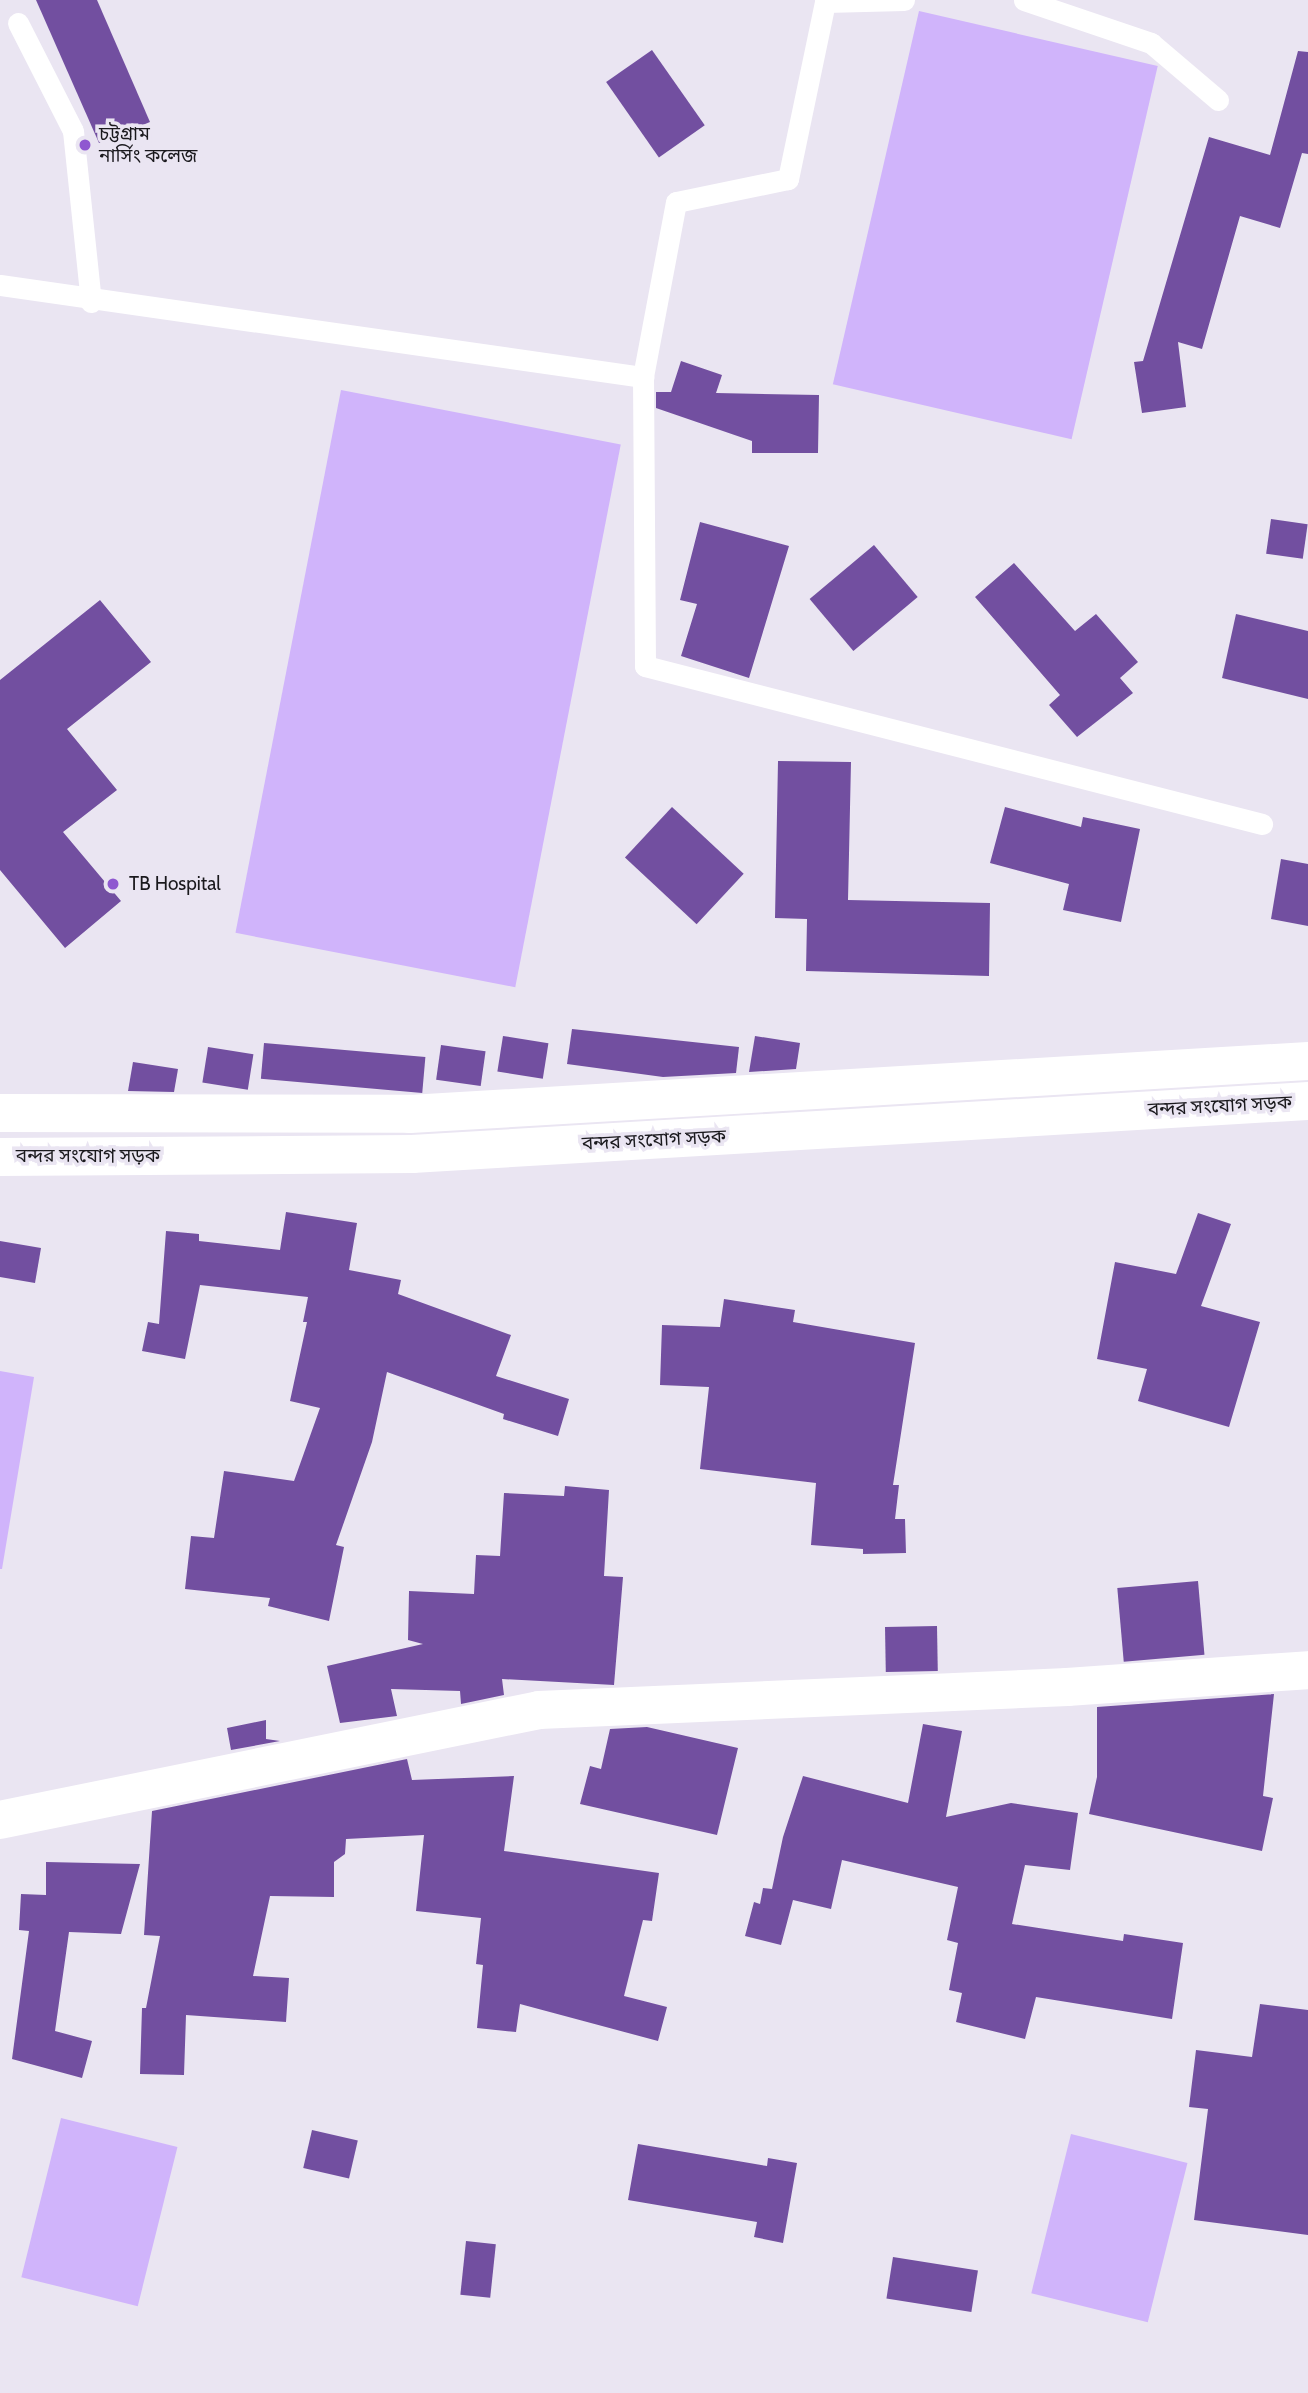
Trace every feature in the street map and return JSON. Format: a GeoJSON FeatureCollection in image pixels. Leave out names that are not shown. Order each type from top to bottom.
{"type":"FeatureCollection","features":[{"type":"Feature","properties":{"kind":"main road","name":"বন্দর সংযোগ সড়ক"},"geometry":{"type":"LineString","coordinates":[[0,1113],[411,1114],[1308,1061]]}},
{"type":"Feature","properties":{"kind":"main road","name":"বন্দর সংযোগ সড়ক"},"geometry":{"type":"LineString","coordinates":[[0,1157],[412,1154],[1308,1101]]}},
{"type":"Feature","properties":{"kind":"main road"},"geometry":{"type":"LineString","coordinates":[[0,1821],[539,1710],[1067,1687],[1308,1670]]}},
{"type":"Feature","properties":{"kind":"lane"},"geometry":{"type":"LineString","coordinates":[[904,0],[825,2],[788,179],[676,202],[643,377],[645,666],[1262,824]]}},
{"type":"Feature","properties":{"kind":"lane"},"geometry":{"type":"LineString","coordinates":[[1024,0],[1152,43],[1218,100]]}},
{"type":"Feature","properties":{"kind":"lane"},"geometry":{"type":"LineString","coordinates":[[18,23],[73,131],[91,302]]}},
{"type":"Feature","properties":{"kind":"lane"},"geometry":{"type":"LineString","coordinates":[[0,285],[91,302],[643,377]]}},
{"type":"Feature","properties":{"kind":"shaded area"},"geometry":{"type":"Polygon","coordinates":[[[919,11],[1158,66],[1072,439],[833,384],[919,11]]]}},
{"type":"Feature","properties":{"kind":"shaded area"},"geometry":{"type":"Polygon","coordinates":[[[341,390],[621,444],[515,987],[235,933],[341,390]]]}},
{"type":"Feature","properties":{"kind":"shaded area"},"geometry":{"type":"Polygon","coordinates":[[[0,1371],[34,1377],[2,1569],[0,1569],[0,1371]]]}},
{"type":"Feature","properties":{"kind":"shaded area"},"geometry":{"type":"Polygon","coordinates":[[[61,2118],[177,2147],[138,2306],[21,2277],[61,2118]]]}},
{"type":"Feature","properties":{"kind":"shaded area"},"geometry":{"type":"Polygon","coordinates":[[[1071,2134],[1187,2163],[1148,2322],[1031,2293],[1071,2134]]]}},
{"type":"Feature","properties":{"kind":"building"},"geometry":{"type":"Polygon","coordinates":[[[36,0],[97,0],[150,122],[99,143],[36,0]]]}},
{"type":"Feature","properties":{"kind":"building"},"geometry":{"type":"Polygon","coordinates":[[[652,50],[705,125],[659,157],[606,82],[652,50]]]}},
{"type":"Feature","properties":{"kind":"building"},"geometry":{"type":"Polygon","coordinates":[[[1298,51],[1308,52],[1308,154],[1302,153],[1280,228],[1240,216],[1202,349],[1178,342],[1186,407],[1142,413],[1134,362],[1143,361],[1209,137],[1270,155],[1298,51]]]}},
{"type":"Feature","properties":{"kind":"building"},"geometry":{"type":"Polygon","coordinates":[[[681,361],[722,375],[716,393],[819,395],[818,453],[752,453],[752,441],[656,408],[656,392],[671,392],[681,361]]]}},
{"type":"Feature","properties":{"kind":"building"},"geometry":{"type":"Polygon","coordinates":[[[1271,519],[1308,524],[1303,559],[1266,554],[1271,519]]]}},
{"type":"Feature","properties":{"kind":"building"},"geometry":{"type":"Polygon","coordinates":[[[700,522],[789,546],[749,678],[681,656],[697,604],[680,600],[700,522]]]}},
{"type":"Feature","properties":{"kind":"building"},"geometry":{"type":"Polygon","coordinates":[[[874,545],[918,597],[853,651],[810,599],[874,545]]]}},
{"type":"Feature","properties":{"kind":"building"},"geometry":{"type":"Polygon","coordinates":[[[1014,563],[1075,631],[1096,614],[1138,662],[1120,678],[1133,693],[1077,737],[1049,705],[1060,695],[975,597],[1014,563]]]}},
{"type":"Feature","properties":{"kind":"building"},"geometry":{"type":"Polygon","coordinates":[[[100,600],[151,662],[67,729],[117,790],[63,832],[121,901],[65,948],[0,870],[0,680],[100,600]]]}},
{"type":"Feature","properties":{"kind":"building"},"geometry":{"type":"Polygon","coordinates":[[[1236,614],[1308,631],[1308,699],[1222,678],[1236,614]]]}},
{"type":"Feature","properties":{"kind":"building"},"geometry":{"type":"Polygon","coordinates":[[[778,761],[851,762],[848,900],[990,903],[989,976],[806,971],[807,919],[775,918],[778,761]]]}},
{"type":"Feature","properties":{"kind":"building"},"geometry":{"type":"Polygon","coordinates":[[[672,807],[744,874],[697,924],[625,857],[672,807]]]}},
{"type":"Feature","properties":{"kind":"building"},"geometry":{"type":"Polygon","coordinates":[[[1005,807],[1081,827],[1083,817],[1140,829],[1121,922],[1063,910],[1069,884],[990,863],[1005,807]]]}},
{"type":"Feature","properties":{"kind":"building"},"geometry":{"type":"Polygon","coordinates":[[[1281,859],[1308,864],[1308,926],[1271,919],[1281,859]]]}},
{"type":"Feature","properties":{"kind":"building"},"geometry":{"type":"Polygon","coordinates":[[[572,1029],[739,1047],[736,1073],[663,1077],[567,1064],[572,1029]]]}},
{"type":"Feature","properties":{"kind":"building"},"geometry":{"type":"Polygon","coordinates":[[[503,1036],[548,1043],[543,1079],[497,1072],[503,1036]]]}},
{"type":"Feature","properties":{"kind":"building"},"geometry":{"type":"Polygon","coordinates":[[[755,1036],[800,1043],[796,1069],[749,1072],[755,1036]]]}},
{"type":"Feature","properties":{"kind":"building"},"geometry":{"type":"Polygon","coordinates":[[[264,1043],[425,1057],[422,1093],[261,1079],[264,1043]]]}},
{"type":"Feature","properties":{"kind":"building"},"geometry":{"type":"Polygon","coordinates":[[[441,1045],[486,1051],[481,1086],[436,1080],[441,1045]]]}},
{"type":"Feature","properties":{"kind":"building"},"geometry":{"type":"Polygon","coordinates":[[[208,1047],[253,1054],[248,1090],[202,1083],[208,1047]]]}},
{"type":"Feature","properties":{"kind":"building"},"geometry":{"type":"Polygon","coordinates":[[[133,1062],[178,1069],[174,1092],[128,1091],[133,1062]]]}},
{"type":"Feature","properties":{"kind":"building"},"geometry":{"type":"Polygon","coordinates":[[[286,1212],[357,1223],[349,1270],[401,1280],[398,1294],[511,1335],[496,1376],[569,1399],[558,1436],[503,1419],[504,1414],[387,1372],[372,1442],[336,1545],[344,1547],[329,1621],[268,1606],[270,1598],[185,1589],[191,1536],[214,1538],[224,1471],[294,1481],[320,1408],[290,1401],[307,1322],[303,1322],[308,1297],[200,1285],[185,1359],[142,1351],[148,1322],[159,1324],[166,1231],[199,1234],[199,1241],[280,1250],[286,1212]]]}},
{"type":"Feature","properties":{"kind":"building"},"geometry":{"type":"Polygon","coordinates":[[[1198,1213],[1231,1224],[1201,1306],[1260,1322],[1229,1427],[1138,1401],[1147,1369],[1097,1359],[1115,1262],[1176,1274],[1198,1213]]]}},
{"type":"Feature","properties":{"kind":"building"},"geometry":{"type":"Polygon","coordinates":[[[0,1241],[41,1248],[35,1283],[0,1277],[0,1241]]]}},
{"type":"Feature","properties":{"kind":"building"},"geometry":{"type":"Polygon","coordinates":[[[724,1299],[795,1310],[793,1322],[915,1343],[893,1485],[899,1485],[895,1519],[905,1519],[906,1553],[863,1554],[863,1549],[811,1545],[816,1483],[700,1469],[709,1387],[660,1385],[662,1325],[720,1327],[724,1299]]]}},
{"type":"Feature","properties":{"kind":"building"},"geometry":{"type":"Polygon","coordinates":[[[565,1486],[609,1490],[604,1576],[623,1577],[614,1685],[502,1679],[504,1695],[461,1704],[460,1691],[391,1689],[397,1716],[340,1723],[327,1666],[423,1644],[408,1640],[409,1591],[474,1594],[476,1555],[500,1556],[504,1493],[564,1496],[565,1486]]]}},
{"type":"Feature","properties":{"kind":"building"},"geometry":{"type":"Polygon","coordinates":[[[1198,1581],[1204,1655],[1124,1662],[1117,1588],[1198,1581]]]}},
{"type":"Feature","properties":{"kind":"building"},"geometry":{"type":"Polygon","coordinates":[[[937,1626],[938,1671],[886,1672],[885,1627],[937,1626]]]}},
{"type":"Feature","properties":{"kind":"building"},"geometry":{"type":"Polygon","coordinates":[[[1274,1694],[1263,1796],[1273,1798],[1262,1851],[1089,1814],[1097,1777],[1097,1707],[1274,1694]]]}},
{"type":"Feature","properties":{"kind":"building"},"geometry":{"type":"Polygon","coordinates":[[[266,1720],[266,1739],[280,1741],[231,1750],[227,1728],[266,1720]]]}},
{"type":"Feature","properties":{"kind":"building"},"geometry":{"type":"Polygon","coordinates":[[[923,1724],[962,1731],[946,1817],[1011,1803],[1078,1813],[1070,1870],[1025,1865],[1012,1924],[1123,1941],[1124,1934],[1183,1943],[1172,2019],[1036,1997],[1025,2039],[956,2022],[962,1993],[949,1990],[958,1943],[947,1940],[958,1887],[842,1860],[831,1909],[793,1900],[781,1945],[745,1936],[754,1902],[760,1904],[763,1888],[772,1889],[783,1837],[803,1776],[908,1803],[923,1724]]]}},
{"type":"Feature","properties":{"kind":"building"},"geometry":{"type":"Polygon","coordinates":[[[647,1727],[738,1748],[717,1835],[580,1804],[590,1766],[601,1769],[610,1729],[647,1727]]]}},
{"type":"Feature","properties":{"kind":"building"},"geometry":{"type":"Polygon","coordinates":[[[407,1759],[412,1780],[514,1776],[504,1851],[659,1873],[652,1921],[643,1920],[624,1996],[667,2007],[658,2041],[520,2004],[516,2032],[477,2028],[483,1965],[476,1964],[481,1918],[416,1911],[424,1835],[346,1839],[345,1854],[334,1862],[334,1897],[270,1896],[253,1976],[289,1978],[286,2022],[186,2015],[184,2075],[140,2074],[142,2008],[146,2008],[160,1936],[144,1935],[152,1811],[407,1759]]]}},
{"type":"Feature","properties":{"kind":"building"},"geometry":{"type":"Polygon","coordinates":[[[46,1862],[140,1864],[121,1934],[69,1932],[55,2031],[92,2041],[82,2078],[12,2059],[29,1931],[19,1930],[21,1894],[46,1895],[46,1862]]]}},
{"type":"Feature","properties":{"kind":"building"},"geometry":{"type":"Polygon","coordinates":[[[1260,2004],[1308,2010],[1308,2235],[1194,2220],[1208,2109],[1189,2107],[1196,2050],[1252,2057],[1260,2004]]]}},
{"type":"Feature","properties":{"kind":"building"},"geometry":{"type":"Polygon","coordinates":[[[312,2130],[358,2141],[349,2179],[303,2168],[312,2130]]]}},
{"type":"Feature","properties":{"kind":"building"},"geometry":{"type":"Polygon","coordinates":[[[638,2144],[767,2166],[768,2158],[797,2163],[783,2243],[754,2237],[757,2222],[628,2200],[638,2144]]]}},
{"type":"Feature","properties":{"kind":"building"},"geometry":{"type":"Polygon","coordinates":[[[466,2241],[496,2244],[490,2298],[460,2295],[466,2241]]]}},
{"type":"Feature","properties":{"kind":"building"},"geometry":{"type":"Polygon","coordinates":[[[893,2257],[978,2270],[971,2312],[886,2298],[893,2257]]]}},
{"type":"Feature","properties":{"kind":"place","name":"চট্টগ্রাম নার্সিং কলেজ"},"geometry":{"type":"Point","coordinates":[85,145]}},
{"type":"Feature","properties":{"kind":"place","name":"TB Hospital"},"geometry":{"type":"Point","coordinates":[113,884]}}]}
